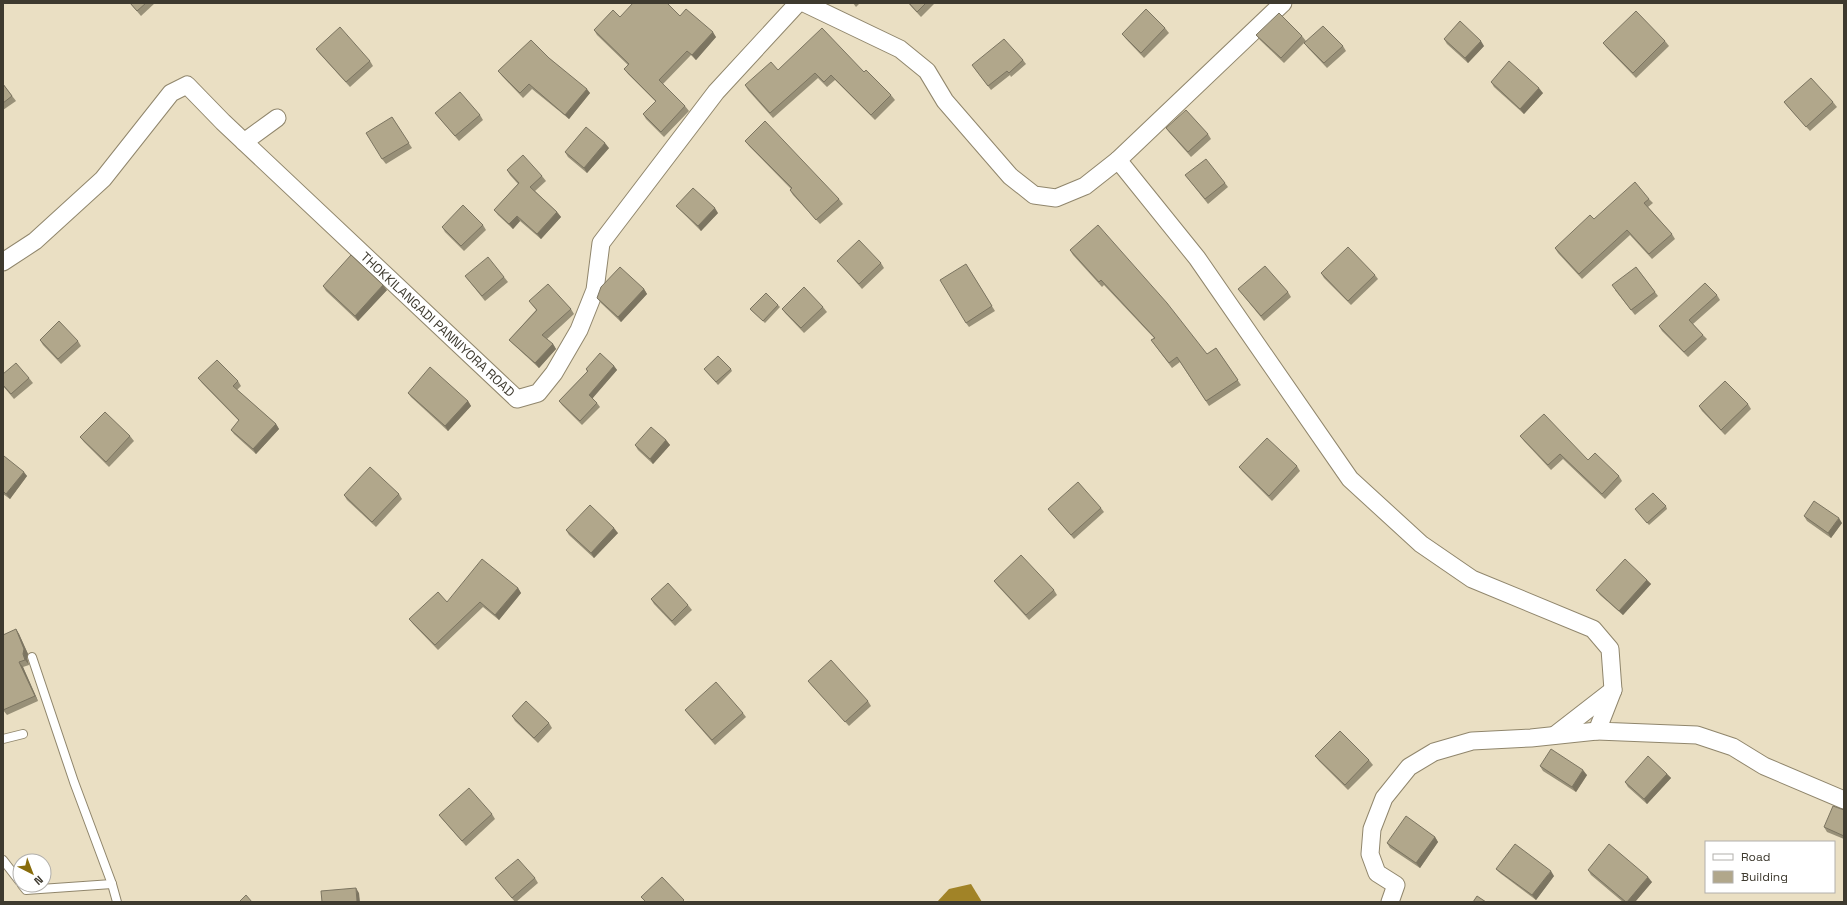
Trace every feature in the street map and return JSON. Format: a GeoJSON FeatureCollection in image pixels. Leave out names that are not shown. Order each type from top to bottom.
{"type":"FeatureCollection","features":[{"type":"Feature","properties":{"kind":"street","name":"THOKKILANGADI PANNIYORA ROAD"},"geometry":{"type":"LineString","coordinates":[[3,262],[35,241],[103,179],[171,93],[187,85],[244,142],[517,399],[538,393],[554,373],[579,330],[595,290],[601,243],[716,92],[798,3]]}},
{"type":"Feature","properties":{"kind":"street"},"geometry":{"type":"LineString","coordinates":[[804,3],[900,49],[927,71],[945,101],[1010,176],[1034,195],[1056,198],[1085,186],[1118,160],[1283,3]]}},
{"type":"Feature","properties":{"kind":"street"},"geometry":{"type":"LineString","coordinates":[[244,142],[277,118]]}},
{"type":"Feature","properties":{"kind":"street"},"geometry":{"type":"LineString","coordinates":[[1118,160],[1197,258],[1350,479],[1421,544],[1472,579],[1593,629],[1610,649],[1613,690],[1597,731]]}},
{"type":"Feature","properties":{"kind":"street"},"geometry":{"type":"LineString","coordinates":[[1555,736],[1613,690]]}},
{"type":"Feature","properties":{"kind":"street"},"geometry":{"type":"LineString","coordinates":[[1390,902],[1396,885],[1377,873],[1370,854],[1372,829],[1384,798],[1410,767],[1434,752],[1472,741],[1555,736],[1597,731],[1697,734],[1733,747],[1764,766],[1844,800]]}},
{"type":"Feature","properties":{"kind":"lane"},"geometry":{"type":"LineString","coordinates":[[32,657],[74,782],[112,884],[116,902]]}},
{"type":"Feature","properties":{"kind":"lane"},"geometry":{"type":"LineString","coordinates":[[3,739],[23,734]]}},
{"type":"Feature","properties":{"kind":"lane"},"geometry":{"type":"LineString","coordinates":[[3,860],[12,872]]}},
{"type":"Feature","properties":{"kind":"lane"},"geometry":{"type":"LineString","coordinates":[[52,888],[112,884]]}},
{"type":"Feature","properties":{"kind":"shaded area"},"geometry":{"type":"Polygon","coordinates":[[[971,884],[982,902],[937,902],[949,889],[971,884]]]}},
{"type":"Feature","properties":{"kind":"building"},"geometry":{"type":"Polygon","coordinates":[[[130,3],[146,3],[137,11],[130,3]]]}},
{"type":"Feature","properties":{"kind":"building"},"geometry":{"type":"Polygon","coordinates":[[[633,3],[667,3],[680,16],[686,9],[713,32],[692,55],[687,51],[659,80],[685,106],[661,132],[643,114],[656,101],[624,69],[629,64],[594,30],[613,10],[620,17],[633,3]]]}},
{"type":"Feature","properties":{"kind":"building"},"geometry":{"type":"Polygon","coordinates":[[[909,3],[926,3],[917,12],[909,3]]]}},
{"type":"Feature","properties":{"kind":"building"},"geometry":{"type":"Polygon","coordinates":[[[1146,9],[1165,28],[1141,53],[1122,34],[1146,9]]]}},
{"type":"Feature","properties":{"kind":"building"},"geometry":{"type":"Polygon","coordinates":[[[1636,11],[1665,41],[1633,73],[1603,43],[1636,11]]]}},
{"type":"Feature","properties":{"kind":"building"},"geometry":{"type":"Polygon","coordinates":[[[1279,13],[1302,36],[1281,58],[1256,35],[1279,13]]]}},
{"type":"Feature","properties":{"kind":"building"},"geometry":{"type":"Polygon","coordinates":[[[1460,21],[1481,41],[1465,58],[1444,39],[1460,21]]]}},
{"type":"Feature","properties":{"kind":"building"},"geometry":{"type":"Polygon","coordinates":[[[1323,26],[1343,46],[1324,63],[1304,43],[1323,26]]]}},
{"type":"Feature","properties":{"kind":"building"},"geometry":{"type":"Polygon","coordinates":[[[340,27],[370,61],[346,82],[316,49],[340,27]]]}},
{"type":"Feature","properties":{"kind":"building"},"geometry":{"type":"Polygon","coordinates":[[[822,28],[864,72],[866,70],[891,95],[871,115],[831,75],[824,82],[815,73],[770,113],[745,85],[771,62],[778,70],[822,28]]]}},
{"type":"Feature","properties":{"kind":"building"},"geometry":{"type":"Polygon","coordinates":[[[1004,39],[1023,60],[1009,73],[1007,71],[988,86],[972,65],[1004,39]]]}},
{"type":"Feature","properties":{"kind":"building"},"geometry":{"type":"Polygon","coordinates":[[[531,40],[549,58],[587,89],[565,115],[529,84],[520,93],[498,71],[531,40]]]}},
{"type":"Feature","properties":{"kind":"building"},"geometry":{"type":"Polygon","coordinates":[[[1509,61],[1539,88],[1520,109],[1491,82],[1509,61]]]}},
{"type":"Feature","properties":{"kind":"building"},"geometry":{"type":"Polygon","coordinates":[[[1811,78],[1833,102],[1806,127],[1784,102],[1811,78]]]}},
{"type":"Feature","properties":{"kind":"building"},"geometry":{"type":"Polygon","coordinates":[[[3,84],[12,96],[3,103],[3,84]]]}},
{"type":"Feature","properties":{"kind":"building"},"geometry":{"type":"Polygon","coordinates":[[[460,92],[480,115],[455,136],[435,113],[460,92]]]}},
{"type":"Feature","properties":{"kind":"building"},"geometry":{"type":"Polygon","coordinates":[[[1186,110],[1208,134],[1188,152],[1166,128],[1186,110]]]}},
{"type":"Feature","properties":{"kind":"building"},"geometry":{"type":"Polygon","coordinates":[[[392,117],[409,143],[382,159],[366,133],[392,117]]]}},
{"type":"Feature","properties":{"kind":"building"},"geometry":{"type":"Polygon","coordinates":[[[765,121],[839,199],[816,220],[790,190],[792,188],[745,141],[765,121]]]}},
{"type":"Feature","properties":{"kind":"building"},"geometry":{"type":"Polygon","coordinates":[[[586,127],[605,143],[584,168],[565,152],[586,127]]]}},
{"type":"Feature","properties":{"kind":"building"},"geometry":{"type":"Polygon","coordinates":[[[523,155],[542,176],[530,187],[557,212],[537,234],[517,216],[509,224],[494,210],[519,183],[507,170],[523,155]]]}},
{"type":"Feature","properties":{"kind":"building"},"geometry":{"type":"Polygon","coordinates":[[[1206,159],[1225,183],[1205,199],[1185,175],[1206,159]]]}},
{"type":"Feature","properties":{"kind":"building"},"geometry":{"type":"Polygon","coordinates":[[[1635,182],[1649,199],[1644,203],[1672,234],[1649,254],[1627,230],[1579,274],[1555,248],[1590,215],[1594,219],[1635,182]]]}},
{"type":"Feature","properties":{"kind":"building"},"geometry":{"type":"Polygon","coordinates":[[[693,188],[715,208],[698,226],[676,206],[693,188]]]}},
{"type":"Feature","properties":{"kind":"building"},"geometry":{"type":"Polygon","coordinates":[[[463,205],[483,225],[461,246],[442,227],[463,205]]]}},
{"type":"Feature","properties":{"kind":"building"},"geometry":{"type":"Polygon","coordinates":[[[1098,225],[1167,303],[1207,354],[1216,348],[1238,380],[1206,401],[1177,357],[1169,363],[1151,340],[1155,338],[1101,280],[1099,282],[1070,250],[1098,225]]]}},
{"type":"Feature","properties":{"kind":"building"},"geometry":{"type":"Polygon","coordinates":[[[859,240],[881,263],[859,284],[837,261],[859,240]]]}},
{"type":"Feature","properties":{"kind":"building"},"geometry":{"type":"Polygon","coordinates":[[[1348,247],[1375,275],[1348,301],[1321,273],[1348,247]]]}},
{"type":"Feature","properties":{"kind":"building"},"geometry":{"type":"Polygon","coordinates":[[[351,255],[383,285],[355,316],[323,286],[351,255]]]}},
{"type":"Feature","properties":{"kind":"building"},"geometry":{"type":"Polygon","coordinates":[[[488,257],[504,277],[482,296],[465,276],[488,257]]]}},
{"type":"Feature","properties":{"kind":"building"},"geometry":{"type":"Polygon","coordinates":[[[966,264],[992,306],[966,323],[940,280],[966,264]]]}},
{"type":"Feature","properties":{"kind":"building"},"geometry":{"type":"Polygon","coordinates":[[[1265,266],[1288,292],[1261,316],[1238,289],[1265,266]]]}},
{"type":"Feature","properties":{"kind":"building"},"geometry":{"type":"Polygon","coordinates":[[[620,267],[644,289],[618,317],[597,298],[601,287],[620,267]]]}},
{"type":"Feature","properties":{"kind":"building"},"geometry":{"type":"Polygon","coordinates":[[[1636,267],[1655,292],[1631,310],[1612,285],[1636,267]]]}},
{"type":"Feature","properties":{"kind":"building"},"geometry":{"type":"Polygon","coordinates":[[[1705,283],[1717,295],[1689,320],[1703,335],[1684,352],[1659,326],[1705,283]]]}},
{"type":"Feature","properties":{"kind":"building"},"geometry":{"type":"Polygon","coordinates":[[[548,284],[571,309],[542,335],[553,344],[535,363],[509,340],[537,310],[529,301],[548,284]]]}},
{"type":"Feature","properties":{"kind":"building"},"geometry":{"type":"Polygon","coordinates":[[[804,287],[823,307],[801,328],[782,309],[804,287]]]}},
{"type":"Feature","properties":{"kind":"building"},"geometry":{"type":"Polygon","coordinates":[[[766,293],[778,305],[763,321],[750,309],[766,293]]]}},
{"type":"Feature","properties":{"kind":"building"},"geometry":{"type":"Polygon","coordinates":[[[59,321],[78,341],[58,359],[40,340],[59,321]]]}},
{"type":"Feature","properties":{"kind":"building"},"geometry":{"type":"Polygon","coordinates":[[[600,353],[614,366],[589,395],[597,403],[580,421],[559,401],[588,371],[586,369],[600,353]]]}},
{"type":"Feature","properties":{"kind":"building"},"geometry":{"type":"Polygon","coordinates":[[[718,356],[731,369],[716,382],[704,369],[718,356]]]}},
{"type":"Feature","properties":{"kind":"building"},"geometry":{"type":"Polygon","coordinates":[[[217,360],[238,381],[233,386],[276,424],[253,449],[231,430],[239,420],[198,378],[217,360]]]}},
{"type":"Feature","properties":{"kind":"building"},"geometry":{"type":"Polygon","coordinates":[[[16,363],[29,378],[11,394],[3,385],[3,374],[16,363]]]}},
{"type":"Feature","properties":{"kind":"building"},"geometry":{"type":"Polygon","coordinates":[[[430,367],[468,401],[445,426],[408,393],[430,367]]]}},
{"type":"Feature","properties":{"kind":"building"},"geometry":{"type":"Polygon","coordinates":[[[1725,381],[1748,404],[1721,430],[1699,406],[1725,381]]]}},
{"type":"Feature","properties":{"kind":"building"},"geometry":{"type":"Polygon","coordinates":[[[105,412],[130,436],[106,462],[80,437],[105,412]]]}},
{"type":"Feature","properties":{"kind":"building"},"geometry":{"type":"Polygon","coordinates":[[[1544,414],[1588,460],[1595,453],[1619,476],[1602,494],[1560,454],[1548,465],[1520,436],[1544,414]]]}},
{"type":"Feature","properties":{"kind":"building"},"geometry":{"type":"Polygon","coordinates":[[[651,427],[666,440],[650,459],[635,445],[651,427]]]}},
{"type":"Feature","properties":{"kind":"building"},"geometry":{"type":"Polygon","coordinates":[[[1267,438],[1297,466],[1269,496],[1239,467],[1267,438]]]}},
{"type":"Feature","properties":{"kind":"building"},"geometry":{"type":"Polygon","coordinates":[[[4,456],[24,472],[6,494],[3,491],[4,456]]]}},
{"type":"Feature","properties":{"kind":"building"},"geometry":{"type":"Polygon","coordinates":[[[370,467],[399,494],[372,522],[344,495],[370,467]]]}},
{"type":"Feature","properties":{"kind":"building"},"geometry":{"type":"Polygon","coordinates":[[[1078,482],[1101,508],[1071,535],[1048,509],[1078,482]]]}},
{"type":"Feature","properties":{"kind":"building"},"geometry":{"type":"Polygon","coordinates":[[[1653,493],[1666,506],[1647,523],[1635,509],[1653,493]]]}},
{"type":"Feature","properties":{"kind":"building"},"geometry":{"type":"Polygon","coordinates":[[[1814,501],[1839,518],[1828,533],[1804,516],[1814,501]]]}},
{"type":"Feature","properties":{"kind":"building"},"geometry":{"type":"Polygon","coordinates":[[[590,505],[614,528],[591,553],[566,530],[590,505]]]}},
{"type":"Feature","properties":{"kind":"building"},"geometry":{"type":"Polygon","coordinates":[[[1021,555],[1054,590],[1026,615],[994,581],[1021,555]]]}},
{"type":"Feature","properties":{"kind":"building"},"geometry":{"type":"Polygon","coordinates":[[[482,559],[518,588],[495,615],[480,602],[435,645],[409,619],[438,592],[447,602],[482,559]]]}},
{"type":"Feature","properties":{"kind":"building"},"geometry":{"type":"Polygon","coordinates":[[[1625,559],[1647,580],[1619,611],[1596,590],[1625,559]]]}},
{"type":"Feature","properties":{"kind":"building"},"geometry":{"type":"Polygon","coordinates":[[[668,583],[688,605],[672,621],[651,599],[668,583]]]}},
{"type":"Feature","properties":{"kind":"building"},"geometry":{"type":"Polygon","coordinates":[[[16,629],[24,649],[23,654],[25,660],[19,662],[35,696],[3,710],[3,635],[16,629]]]}},
{"type":"Feature","properties":{"kind":"building"},"geometry":{"type":"Polygon","coordinates":[[[831,660],[868,701],[845,722],[808,681],[831,660]]]}},
{"type":"Feature","properties":{"kind":"building"},"geometry":{"type":"Polygon","coordinates":[[[716,682],[743,713],[712,740],[685,710],[716,682]]]}},
{"type":"Feature","properties":{"kind":"building"},"geometry":{"type":"Polygon","coordinates":[[[526,701],[549,723],[534,738],[512,716],[526,701]]]}},
{"type":"Feature","properties":{"kind":"building"},"geometry":{"type":"Polygon","coordinates":[[[1340,731],[1369,760],[1345,785],[1315,756],[1340,731]]]}},
{"type":"Feature","properties":{"kind":"building"},"geometry":{"type":"Polygon","coordinates":[[[1551,749],[1583,770],[1572,787],[1540,766],[1551,749]]]}},
{"type":"Feature","properties":{"kind":"building"},"geometry":{"type":"Polygon","coordinates":[[[1648,756],[1667,774],[1644,799],[1625,782],[1648,756]]]}},
{"type":"Feature","properties":{"kind":"building"},"geometry":{"type":"Polygon","coordinates":[[[469,788],[492,814],[462,841],[439,815],[469,788]]]}},
{"type":"Feature","properties":{"kind":"building"},"geometry":{"type":"Polygon","coordinates":[[[1833,806],[1844,810],[1844,836],[1824,827],[1833,806]]]}},
{"type":"Feature","properties":{"kind":"building"},"geometry":{"type":"Polygon","coordinates":[[[1406,816],[1435,837],[1416,863],[1387,843],[1406,816]]]}},
{"type":"Feature","properties":{"kind":"building"},"geometry":{"type":"Polygon","coordinates":[[[1515,844],[1551,871],[1532,895],[1496,869],[1515,844]]]}},
{"type":"Feature","properties":{"kind":"building"},"geometry":{"type":"Polygon","coordinates":[[[1609,844],[1648,877],[1627,902],[1588,870],[1609,844]]]}},
{"type":"Feature","properties":{"kind":"building"},"geometry":{"type":"Polygon","coordinates":[[[518,859],[535,878],[512,898],[495,878],[518,859]]]}},
{"type":"Feature","properties":{"kind":"building"},"geometry":{"type":"Polygon","coordinates":[[[662,877],[684,900],[682,902],[646,902],[641,897],[662,877]]]}},
{"type":"Feature","properties":{"kind":"building"},"geometry":{"type":"Polygon","coordinates":[[[356,888],[357,902],[322,902],[321,891],[356,888]]]}},
{"type":"Feature","properties":{"kind":"building"},"geometry":{"type":"Polygon","coordinates":[[[246,895],[252,902],[239,902],[246,895]]]}},
{"type":"Feature","properties":{"kind":"building"},"geometry":{"type":"Polygon","coordinates":[[[1477,896],[1486,902],[1473,902],[1477,896]]]}}]}
